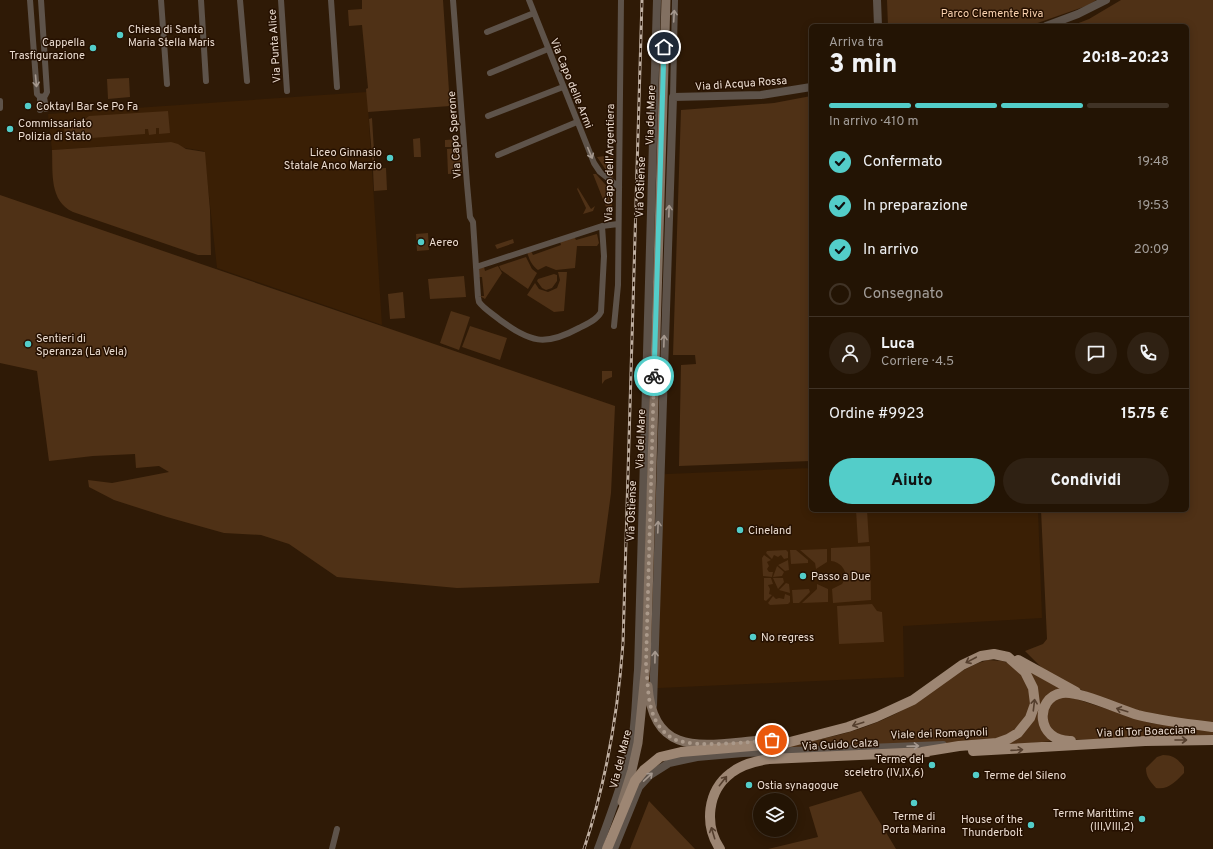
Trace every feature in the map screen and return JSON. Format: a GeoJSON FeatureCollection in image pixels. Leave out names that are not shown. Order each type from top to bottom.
{"type":"FeatureCollection","features":[{"type":"Feature","properties":{"kind":"main road","name":"Via del Mare"},"geometry":{"type":"LineString","coordinates":[[607,849],[616,825],[632,770],[638,743],[646,664],[666,0]]}},
{"type":"Feature","properties":{"kind":"main road","name":"Viale dei Romagnoli"},"geometry":{"type":"LineString","coordinates":[[616,825],[634,781],[644,770],[660,757],[681,752],[786,743],[848,727],[889,712],[913,700],[976,658],[994,654],[1008,657],[1021,668],[1033,686],[1035,702],[1030,718],[1018,733],[1003,741],[959,746]]}},
{"type":"Feature","properties":{"kind":"main road"},"geometry":{"type":"LineString","coordinates":[[1008,657],[1022,662],[1084,697]]}},
{"type":"Feature","properties":{"kind":"main road","name":"Viale dei Romagnoli"},"geometry":{"type":"LineString","coordinates":[[646,664],[648,691],[655,719],[663,731],[675,739],[685,742],[699,743],[801,738]]}},
{"type":"Feature","properties":{"kind":"main road","name":"Via di Tor Boacciana"},"geometry":{"type":"LineString","coordinates":[[1213,726],[1144,716],[1069,693],[1057,695],[1047,704],[1043,717],[1046,729],[1055,738],[1061,741],[1079,742],[1086,745],[1152,741],[1213,740]]}},
{"type":"Feature","properties":{"kind":"main road","name":"Via Guido Calza"},"geometry":{"type":"LineString","coordinates":[[720,849],[710,825],[711,804],[723,781],[739,767],[748,763],[768,759],[922,752],[1011,750],[1086,745]]}},
{"type":"Feature","properties":{"kind":"main road"},"geometry":{"type":"LineString","coordinates":[[922,752],[959,746]]}},
{"type":"Feature","properties":{"kind":"street"},"geometry":{"type":"LineString","coordinates":[[30,0],[37,94],[42,97]]}},
{"type":"Feature","properties":{"kind":"street"},"geometry":{"type":"LineString","coordinates":[[41,0],[47,92],[42,97],[43,110]]}},
{"type":"Feature","properties":{"kind":"street"},"geometry":{"type":"LineString","coordinates":[[161,0],[167,84]]}},
{"type":"Feature","properties":{"kind":"street"},"geometry":{"type":"LineString","coordinates":[[201,0],[206,81]]}},
{"type":"Feature","properties":{"kind":"street"},"geometry":{"type":"LineString","coordinates":[[240,0],[247,81]]}},
{"type":"Feature","properties":{"kind":"street","name":"Via Punta Alice"},"geometry":{"type":"LineString","coordinates":[[281,0],[287,91]]}},
{"type":"Feature","properties":{"kind":"street"},"geometry":{"type":"LineString","coordinates":[[331,0],[337,87]]}},
{"type":"Feature","properties":{"kind":"street","name":"Via Capo Sperone"},"geometry":{"type":"LineString","coordinates":[[453,0],[467,184],[470,217],[473,222],[478,299],[484,307],[528,337],[540,340],[558,338],[596,318],[601,312],[604,256],[602,226]]}},
{"type":"Feature","properties":{"kind":"street","name":"Via Capo delle Armi"},"geometry":{"type":"LineString","coordinates":[[529,0],[596,166],[609,180],[619,187]]}},
{"type":"Feature","properties":{"kind":"street","name":"Via Capo dell'Argentiera"},"geometry":{"type":"LineString","coordinates":[[614,326],[618,295],[620,0]]}},
{"type":"Feature","properties":{"kind":"street","name":"Via Ostiense"},"geometry":{"type":"LineString","coordinates":[[598,849],[618,794],[629,754],[633,733],[636,696],[657,0]]}},
{"type":"Feature","properties":{"kind":"street"},"geometry":{"type":"LineString","coordinates":[[652,709],[655,686],[675,0]]}},
{"type":"Feature","properties":{"kind":"street"},"geometry":{"type":"LineString","coordinates":[[877,0],[878,24]]}},
{"type":"Feature","properties":{"kind":"street"},"geometry":{"type":"LineString","coordinates":[[1051,24],[1078,14],[1106,0]]}},
{"type":"Feature","properties":{"kind":"street"},"geometry":{"type":"LineString","coordinates":[[487,32],[534,13]]}},
{"type":"Feature","properties":{"kind":"street"},"geometry":{"type":"LineString","coordinates":[[490,73],[548,49]]}},
{"type":"Feature","properties":{"kind":"street","name":"Via di Acqua Rossa"},"geometry":{"type":"LineString","coordinates":[[672,97],[768,94],[809,86]]}},
{"type":"Feature","properties":{"kind":"street"},"geometry":{"type":"LineString","coordinates":[[488,116],[563,87]]}},
{"type":"Feature","properties":{"kind":"street"},"geometry":{"type":"LineString","coordinates":[[0,101],[0,108]]}},
{"type":"Feature","properties":{"kind":"street"},"geometry":{"type":"LineString","coordinates":[[498,155],[577,122]]}},
{"type":"Feature","properties":{"kind":"street"},"geometry":{"type":"LineString","coordinates":[[476,267],[602,226],[618,224]]}},
{"type":"Feature","properties":{"kind":"street","name":"Viale dei Romagnoli"},"geometry":{"type":"LineString","coordinates":[[614,849],[639,787],[650,775],[669,763],[697,757],[743,753],[924,745],[959,746]]}},
{"type":"Feature","properties":{"kind":"street"},"geometry":{"type":"LineString","coordinates":[[332,849],[337,829]]}},
{"type":"Feature","properties":{"kind":"shaded area"},"geometry":{"type":"Polygon","coordinates":[[[367,92],[382,325],[217,268],[204,151],[185,148],[169,142],[52,150],[48,114],[367,92]]]}},
{"type":"Feature","properties":{"kind":"shaded area"},"geometry":{"type":"Polygon","coordinates":[[[809,468],[809,512],[1038,512],[1042,618],[903,626],[904,677],[637,689],[643,475],[809,468]]]}},
{"type":"Feature","properties":{"kind":"green space"},"geometry":{"type":"Polygon","coordinates":[[[362,0],[443,0],[450,106],[368,112],[366,89],[368,88],[362,25],[349,26],[348,10],[362,9],[362,0]]]}},
{"type":"Feature","properties":{"kind":"green space","name":"Parco Clemente Riva"},"geometry":{"type":"Polygon","coordinates":[[[887,0],[1096,0],[1089,5],[1035,24],[888,24],[887,0]]]}},
{"type":"Feature","properties":{"kind":"green space"},"geometry":{"type":"Polygon","coordinates":[[[1121,0],[1213,0],[1213,724],[1153,715],[1127,709],[1065,683],[1048,674],[1025,651],[1043,644],[1047,639],[1041,512],[1189,512],[1189,24],[1076,24],[1089,19],[1121,0]]]}},
{"type":"Feature","properties":{"kind":"green space"},"geometry":{"type":"Polygon","coordinates":[[[129,78],[130,97],[108,99],[107,79],[129,78]]]}},
{"type":"Feature","properties":{"kind":"green space"},"geometry":{"type":"Polygon","coordinates":[[[809,96],[809,461],[679,466],[681,365],[696,364],[695,355],[673,355],[681,110],[774,103],[809,96]]]}},
{"type":"Feature","properties":{"kind":"green space"},"geometry":{"type":"Polygon","coordinates":[[[168,111],[170,133],[159,134],[159,128],[156,128],[156,134],[149,135],[148,129],[145,129],[145,134],[65,140],[64,124],[80,123],[89,116],[168,111]]]}},
{"type":"Feature","properties":{"kind":"green space"},"geometry":{"type":"Polygon","coordinates":[[[372,118],[375,168],[373,168],[369,119],[372,118]]]}},
{"type":"Feature","properties":{"kind":"green space"},"geometry":{"type":"Polygon","coordinates":[[[420,138],[421,157],[414,157],[413,139],[420,138]]]}},
{"type":"Feature","properties":{"kind":"green space"},"geometry":{"type":"Polygon","coordinates":[[[459,139],[459,147],[445,147],[445,140],[459,139]]]}},
{"type":"Feature","properties":{"kind":"green space"},"geometry":{"type":"Polygon","coordinates":[[[171,142],[186,149],[205,152],[210,210],[211,255],[198,255],[73,212],[65,207],[56,193],[53,176],[52,150],[171,142]]]}},
{"type":"Feature","properties":{"kind":"green space"},"geometry":{"type":"Polygon","coordinates":[[[460,148],[462,173],[448,174],[447,149],[460,148]]]}},
{"type":"Feature","properties":{"kind":"green space"},"geometry":{"type":"Polygon","coordinates":[[[614,155],[613,178],[597,157],[614,155]]]}},
{"type":"Feature","properties":{"kind":"green space"},"geometry":{"type":"Polygon","coordinates":[[[386,168],[387,190],[374,191],[373,169],[386,168]]]}},
{"type":"Feature","properties":{"kind":"green space"},"geometry":{"type":"Polygon","coordinates":[[[593,174],[596,174],[612,192],[612,216],[610,217],[593,174]]]}},
{"type":"Feature","properties":{"kind":"green space"},"geometry":{"type":"Polygon","coordinates":[[[580,185],[578,188],[591,209],[595,206],[593,211],[583,214],[586,208],[577,189],[580,185]]]}},
{"type":"Feature","properties":{"kind":"green space"},"geometry":{"type":"Polygon","coordinates":[[[0,195],[615,406],[611,493],[599,583],[457,588],[337,577],[289,544],[261,535],[224,533],[167,517],[114,500],[89,487],[88,480],[112,483],[169,472],[159,466],[136,468],[135,454],[93,456],[49,461],[37,371],[0,363],[0,195]]]}},
{"type":"Feature","properties":{"kind":"green space"},"geometry":{"type":"Polygon","coordinates":[[[428,233],[429,250],[417,251],[416,234],[428,233]]]}},
{"type":"Feature","properties":{"kind":"green space"},"geometry":{"type":"Polygon","coordinates":[[[597,234],[599,243],[597,246],[577,246],[575,268],[556,270],[546,266],[538,270],[531,262],[527,252],[531,251],[533,255],[561,245],[560,241],[574,236],[576,240],[597,234]]]}},
{"type":"Feature","properties":{"kind":"green space"},"geometry":{"type":"Polygon","coordinates":[[[513,239],[514,243],[497,249],[495,245],[513,239]]]}},
{"type":"Feature","properties":{"kind":"green space"},"geometry":{"type":"Polygon","coordinates":[[[526,257],[532,269],[537,273],[528,289],[501,270],[499,266],[526,257]]]}},
{"type":"Feature","properties":{"kind":"green space"},"geometry":{"type":"Polygon","coordinates":[[[498,266],[502,273],[485,299],[480,296],[484,296],[482,277],[478,277],[479,268],[484,267],[485,271],[498,266]]]}},
{"type":"Feature","properties":{"kind":"green space"},"geometry":{"type":"Polygon","coordinates":[[[558,272],[567,272],[564,311],[554,312],[527,295],[535,283],[539,289],[548,292],[557,288],[560,280],[558,272]]]}},
{"type":"Feature","properties":{"kind":"green space"},"geometry":{"type":"Polygon","coordinates":[[[554,274],[557,275],[557,281],[552,288],[546,290],[542,288],[537,281],[538,279],[554,274]]]}},
{"type":"Feature","properties":{"kind":"green space"},"geometry":{"type":"Polygon","coordinates":[[[464,276],[466,297],[430,299],[428,279],[464,276]]]}},
{"type":"Feature","properties":{"kind":"green space"},"geometry":{"type":"Polygon","coordinates":[[[403,292],[405,318],[390,319],[388,294],[403,292]]]}},
{"type":"Feature","properties":{"kind":"green space"},"geometry":{"type":"Polygon","coordinates":[[[451,311],[470,317],[459,350],[440,343],[451,311]]]}},
{"type":"Feature","properties":{"kind":"green space"},"geometry":{"type":"Polygon","coordinates":[[[470,326],[507,338],[500,360],[462,347],[470,326]]]}},
{"type":"Feature","properties":{"kind":"green space"},"geometry":{"type":"Polygon","coordinates":[[[602,371],[612,371],[612,377],[605,380],[602,384],[602,371]]]}},
{"type":"Feature","properties":{"kind":"green space"},"geometry":{"type":"Polygon","coordinates":[[[856,512],[867,512],[869,542],[858,543],[856,512]]]}},
{"type":"Feature","properties":{"kind":"green space"},"geometry":{"type":"Polygon","coordinates":[[[870,546],[871,600],[833,603],[832,589],[842,584],[846,577],[842,566],[831,561],[831,548],[870,546]]]}},
{"type":"Feature","properties":{"kind":"green space"},"geometry":{"type":"Polygon","coordinates":[[[827,549],[827,562],[816,569],[815,563],[800,550],[827,549]]]}},
{"type":"Feature","properties":{"kind":"green space"},"geometry":{"type":"Polygon","coordinates":[[[786,550],[788,552],[788,558],[784,559],[781,555],[778,557],[774,555],[772,559],[766,553],[767,551],[786,550]]]}},
{"type":"Feature","properties":{"kind":"green space"},"geometry":{"type":"Polygon","coordinates":[[[790,550],[796,550],[808,560],[808,563],[791,564],[790,550]]]}},
{"type":"Feature","properties":{"kind":"green space"},"geometry":{"type":"Polygon","coordinates":[[[764,555],[771,560],[767,562],[769,566],[767,569],[769,572],[773,572],[772,577],[763,576],[762,558],[764,555]]]}},
{"type":"Feature","properties":{"kind":"green space"},"geometry":{"type":"Polygon","coordinates":[[[788,560],[789,570],[785,571],[778,565],[788,560]]]}},
{"type":"Feature","properties":{"kind":"green space"},"geometry":{"type":"Polygon","coordinates":[[[777,566],[784,572],[782,576],[773,577],[777,566]]]}},
{"type":"Feature","properties":{"kind":"green space"},"geometry":{"type":"Polygon","coordinates":[[[764,578],[771,578],[773,584],[768,585],[770,589],[769,594],[772,595],[766,601],[764,600],[764,578]]]}},
{"type":"Feature","properties":{"kind":"green space"},"geometry":{"type":"Polygon","coordinates":[[[773,578],[783,578],[784,582],[778,589],[773,578]]]}},
{"type":"Feature","properties":{"kind":"green space"},"geometry":{"type":"Polygon","coordinates":[[[786,583],[789,584],[790,593],[779,590],[786,583]]]}},
{"type":"Feature","properties":{"kind":"green space"},"geometry":{"type":"Polygon","coordinates":[[[817,584],[828,589],[828,602],[802,603],[817,589],[817,584]]]}},
{"type":"Feature","properties":{"kind":"green space"},"geometry":{"type":"Polygon","coordinates":[[[809,589],[810,592],[799,603],[793,603],[792,590],[809,589]]]}},
{"type":"Feature","properties":{"kind":"green space"},"geometry":{"type":"Polygon","coordinates":[[[785,594],[790,596],[790,602],[788,604],[770,605],[768,603],[773,596],[776,599],[784,599],[785,594]]]}},
{"type":"Feature","properties":{"kind":"green space"},"geometry":{"type":"Polygon","coordinates":[[[872,604],[877,611],[882,612],[884,642],[839,644],[837,606],[872,604]]]}},
{"type":"Feature","properties":{"kind":"green space"},"geometry":{"type":"Polygon","coordinates":[[[988,660],[1002,661],[1011,664],[1027,681],[1032,705],[1020,729],[994,741],[733,752],[777,747],[820,739],[862,728],[903,710],[955,675],[988,660]]]}},
{"type":"Feature","properties":{"kind":"green space"},"geometry":{"type":"Polygon","coordinates":[[[1023,668],[1065,691],[1044,704],[1053,741],[1000,746],[1035,713],[1023,668]]]}},
{"type":"Feature","properties":{"kind":"green space"},"geometry":{"type":"Polygon","coordinates":[[[1059,697],[1070,697],[1150,723],[1213,730],[1213,737],[1063,740],[1052,735],[1045,718],[1046,711],[1059,697]]]}},
{"type":"Feature","properties":{"kind":"green space"},"geometry":{"type":"Polygon","coordinates":[[[1163,755],[1170,756],[1177,760],[1184,767],[1184,773],[1175,782],[1165,788],[1156,788],[1150,781],[1146,768],[1157,757],[1163,755]]]}},
{"type":"Feature","properties":{"kind":"green space"},"geometry":{"type":"Polygon","coordinates":[[[861,791],[896,849],[768,849],[818,837],[809,807],[861,791]]]}},
{"type":"Feature","properties":{"kind":"green space"},"geometry":{"type":"Polygon","coordinates":[[[649,801],[695,849],[630,849],[649,801]]]}},
{"type":"Feature","properties":{"kind":"railway"},"geometry":{"type":"LineString","coordinates":[[584,849],[599,798],[610,747],[618,695],[623,643],[642,0]]}},
{"type":"Feature","properties":{"kind":"way so far"},"geometry":{"type":"LineString","coordinates":[[654,376],[646,664],[648,691],[653,714],[657,724],[666,734],[685,742],[699,743],[772,740]]}},
{"type":"Feature","properties":{"kind":"place","name":"Chiesa di Santa Maria Stella Maris"},"geometry":{"type":"Point","coordinates":[120,35]}},
{"type":"Feature","properties":{"kind":"place","name":"Cappella Trasfigurazione"},"geometry":{"type":"Point","coordinates":[93,48]}},
{"type":"Feature","properties":{"kind":"place","name":"Coktayl Bar Se Po Fa"},"geometry":{"type":"Point","coordinates":[28,106]}},
{"type":"Feature","properties":{"kind":"place","name":"Commissariato Polizia di Stato"},"geometry":{"type":"Point","coordinates":[10,129]}},
{"type":"Feature","properties":{"kind":"place","name":"Liceo Ginnasio Statale Anco Marzio"},"geometry":{"type":"Point","coordinates":[390,158]}},
{"type":"Feature","properties":{"kind":"place","name":"Aereo"},"geometry":{"type":"Point","coordinates":[421,242]}},
{"type":"Feature","properties":{"kind":"place","name":"Sentieri di Speranza (La Vela)"},"geometry":{"type":"Point","coordinates":[28,344]}},
{"type":"Feature","properties":{"kind":"place","name":"Cineland"},"geometry":{"type":"Point","coordinates":[740,530]}},
{"type":"Feature","properties":{"kind":"place","name":"Passo a Due"},"geometry":{"type":"Point","coordinates":[803,576]}},
{"type":"Feature","properties":{"kind":"place","name":"No regress"},"geometry":{"type":"Point","coordinates":[753,637]}},
{"type":"Feature","properties":{"kind":"place","name":"Terme del sceletro (IV,IX,6)"},"geometry":{"type":"Point","coordinates":[932,765]}},
{"type":"Feature","properties":{"kind":"place","name":"Terme del Sileno"},"geometry":{"type":"Point","coordinates":[976,775]}},
{"type":"Feature","properties":{"kind":"place","name":"Ostia synagogue"},"geometry":{"type":"Point","coordinates":[749,785]}},
{"type":"Feature","properties":{"kind":"place","name":"Terme di Porta Marina"},"geometry":{"type":"Point","coordinates":[914,803]}},
{"type":"Feature","properties":{"kind":"place","name":"Terme Marittime (III,VIII,2)"},"geometry":{"type":"Point","coordinates":[1142,819]}},
{"type":"Feature","properties":{"kind":"place","name":"House of the Thunderbolt"},"geometry":{"type":"Point","coordinates":[1031,825]}},
{"type":"Feature","properties":{"kind":"route"},"geometry":{"type":"LineString","coordinates":[[654,376],[664,47]]}}]}
